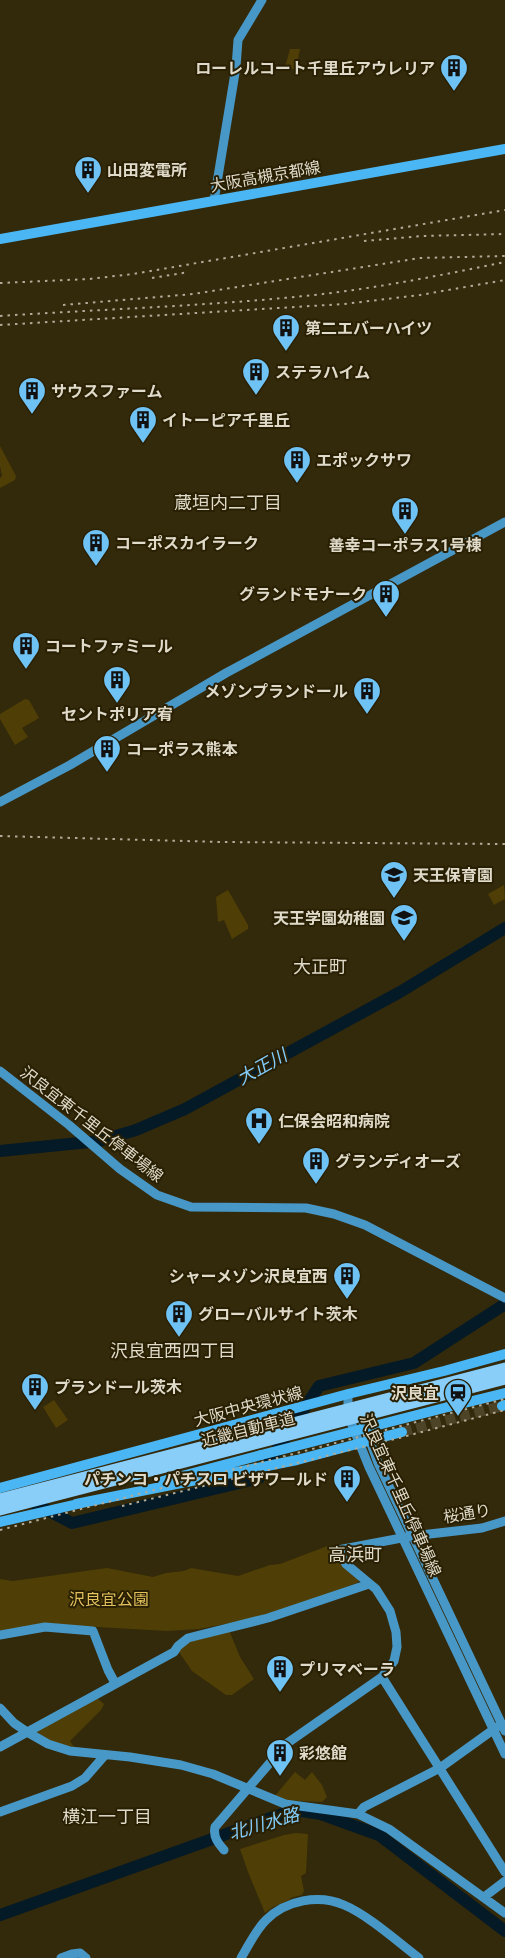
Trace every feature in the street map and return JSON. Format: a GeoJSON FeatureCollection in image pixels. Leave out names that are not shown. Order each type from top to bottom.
{"type":"FeatureCollection","features":[{"type":"Feature","properties":{"kind":"highway","name":"近畿自動車道"},"geometry":{"type":"LineString","coordinates":[[0,1499],[505,1368]]}},
{"type":"Feature","properties":{"kind":"highway","name":"近畿自動車道"},"geometry":{"type":"LineString","coordinates":[[0,1510],[505,1379]]}},
{"type":"Feature","properties":{"kind":"main road","name":"大阪高槻京都線"},"geometry":{"type":"LineString","coordinates":[[0,239],[505,149]]}},
{"type":"Feature","properties":{"kind":"main road","name":"大阪中央環状線"},"geometry":{"type":"LineString","coordinates":[[0,1488],[348,1394],[505,1354]]}},
{"type":"Feature","properties":{"kind":"main road"},"geometry":{"type":"LineString","coordinates":[[76,1504],[505,1393]]}},
{"type":"Feature","properties":{"kind":"main road"},"geometry":{"type":"LineString","coordinates":[[0,1522],[59,1507],[297,1460],[402,1432]]}},
{"type":"Feature","properties":{"kind":"street"},"geometry":{"type":"LineString","coordinates":[[214,200],[236,67],[238,40],[262,0]]}},
{"type":"Feature","properties":{"kind":"street"},"geometry":{"type":"LineString","coordinates":[[0,802],[70,765],[226,673],[505,522]]}},
{"type":"Feature","properties":{"kind":"street","name":"沢良宜東千里丘停車場線"},"geometry":{"type":"LineString","coordinates":[[0,1071],[115,1164],[157,1195],[191,1207],[306,1208],[334,1214],[364,1225],[505,1298]]}},
{"type":"Feature","properties":{"kind":"street","name":"沢良宜東千里丘停車場線"},"geometry":{"type":"LineString","coordinates":[[348,1394],[359,1411],[408,1536]]}},
{"type":"Feature","properties":{"kind":"street","name":"沢良宜東千里丘停車場線"},"geometry":{"type":"LineString","coordinates":[[348,1394],[348,1414],[359,1445],[408,1536],[501,1726],[505,1754]]}},
{"type":"Feature","properties":{"kind":"street","name":"桜通り"},"geometry":{"type":"LineString","coordinates":[[369,1584],[346,1564],[338,1550],[408,1536],[482,1528],[505,1521]]}},
{"type":"Feature","properties":{"kind":"street"},"geometry":{"type":"LineString","coordinates":[[0,1747],[174,1652],[188,1638],[268,1618],[369,1584],[376,1589],[390,1611],[396,1632],[397,1647],[394,1661],[382,1678],[286,1744],[215,1827],[215,1837],[224,1850]]}},
{"type":"Feature","properties":{"kind":"street"},"geometry":{"type":"LineString","coordinates":[[0,1635],[45,1627],[93,1631],[115,1683]]}},
{"type":"Feature","properties":{"kind":"street"},"geometry":{"type":"LineString","coordinates":[[382,1678],[505,1872]]}},
{"type":"Feature","properties":{"kind":"street"},"geometry":{"type":"LineString","coordinates":[[0,1708],[14,1723],[27,1732],[48,1744],[70,1751],[130,1757],[181,1765],[213,1774],[285,1804],[358,1814],[389,1829],[505,1913]]}},
{"type":"Feature","properties":{"kind":"street"},"geometry":{"type":"LineString","coordinates":[[358,1814],[364,1807],[440,1768],[501,1726]]}},
{"type":"Feature","properties":{"kind":"street"},"geometry":{"type":"LineString","coordinates":[[0,1812],[72,1786],[85,1778],[105,1755]]}},
{"type":"Feature","properties":{"kind":"street"},"geometry":{"type":"LineString","coordinates":[[484,1897],[505,1881]]}},
{"type":"Feature","properties":{"kind":"street"},"geometry":{"type":"LineString","coordinates":[[241,1958],[260,1927],[273,1914],[297,1902],[318,1900],[345,1905],[362,1915],[419,1958]]}},
{"type":"Feature","properties":{"kind":"street"},"geometry":{"type":"LineString","coordinates":[[61,1958],[80,1953],[86,1958]]}},
{"type":"Feature","properties":{"kind":"green space"},"geometry":{"type":"Polygon","coordinates":[[[290,49],[300,49],[296,70],[285,67],[290,49]]]}},
{"type":"Feature","properties":{"kind":"green space"},"geometry":{"type":"Polygon","coordinates":[[[0,446],[16,476],[15,480],[0,488],[0,478],[2,476],[0,446]]]}},
{"type":"Feature","properties":{"kind":"green space"},"geometry":{"type":"Polygon","coordinates":[[[25,699],[29,700],[39,718],[22,728],[28,737],[15,745],[0,719],[0,714],[25,699]]]}},
{"type":"Feature","properties":{"kind":"green space"},"geometry":{"type":"Polygon","coordinates":[[[504,885],[505,899],[494,905],[488,894],[504,885]]]}},
{"type":"Feature","properties":{"kind":"green space"},"geometry":{"type":"Polygon","coordinates":[[[228,890],[248,925],[248,929],[232,939],[224,920],[218,922],[216,897],[228,890]]]}},
{"type":"Feature","properties":{"kind":"green space"},"geometry":{"type":"Polygon","coordinates":[[[54,1400],[68,1420],[56,1428],[43,1407],[54,1400]]]}},
{"type":"Feature","properties":{"kind":"green space","name":"沢良宜公園"},"geometry":{"type":"Polygon","coordinates":[[[330,1545],[342,1564],[360,1580],[357,1583],[267,1616],[199,1629],[167,1631],[44,1624],[0,1631],[0,1579],[13,1581],[107,1568],[153,1577],[191,1568],[238,1576],[270,1565],[280,1564],[330,1545]]]}},
{"type":"Feature","properties":{"kind":"green space"},"geometry":{"type":"Polygon","coordinates":[[[229,1630],[240,1657],[254,1679],[232,1695],[226,1695],[192,1671],[179,1652],[179,1648],[189,1641],[229,1630]]]}},
{"type":"Feature","properties":{"kind":"green space"},"geometry":{"type":"Polygon","coordinates":[[[96,1697],[104,1704],[101,1710],[70,1741],[74,1747],[58,1744],[37,1735],[36,1731],[96,1697]]]}},
{"type":"Feature","properties":{"kind":"green space"},"geometry":{"type":"Polygon","coordinates":[[[295,1772],[305,1780],[312,1772],[322,1785],[327,1797],[322,1802],[281,1800],[274,1797],[295,1772]]]}},
{"type":"Feature","properties":{"kind":"green space"},"geometry":{"type":"Polygon","coordinates":[[[296,1833],[308,1834],[306,1873],[301,1876],[304,1891],[302,1895],[290,1898],[265,1913],[240,1849],[296,1833]]]}},
{"type":"Feature","properties":{"kind":"waterway","name":"大正川"},"geometry":{"type":"LineString","coordinates":[[0,1151],[99,1141],[136,1130],[185,1109],[400,992],[505,928]]}},
{"type":"Feature","properties":{"kind":"waterway"},"geometry":{"type":"LineString","coordinates":[[24,1498],[72,1523],[259,1478],[319,1386],[414,1363],[505,1304]]}},
{"type":"Feature","properties":{"kind":"waterway","name":"北川水路"},"geometry":{"type":"LineString","coordinates":[[0,1915],[271,1818],[286,1813],[302,1811],[321,1814],[379,1835],[505,1931]]}},
{"type":"Feature","properties":{"kind":"tunnel"},"geometry":{"type":"LineString","coordinates":[[402,1432],[502,1406]]}},
{"type":"Feature","properties":{"kind":"railway"},"geometry":{"type":"LineString","coordinates":[[0,283],[89,279],[133,274],[505,210]]}},
{"type":"Feature","properties":{"kind":"railway"},"geometry":{"type":"LineString","coordinates":[[364,241],[423,236],[505,234]]}},
{"type":"Feature","properties":{"kind":"railway"},"geometry":{"type":"LineString","coordinates":[[63,305],[193,294],[420,258],[505,256]]}},
{"type":"Feature","properties":{"kind":"railway"},"geometry":{"type":"LineString","coordinates":[[0,316],[197,305],[314,295],[386,285],[505,262]]}},
{"type":"Feature","properties":{"kind":"railway"},"geometry":{"type":"LineString","coordinates":[[152,278],[189,272]]}},
{"type":"Feature","properties":{"kind":"railway"},"geometry":{"type":"LineString","coordinates":[[0,325],[344,304],[420,295],[505,280]]}},
{"type":"Feature","properties":{"kind":"railway"},"geometry":{"type":"LineString","coordinates":[[0,836],[222,842],[505,844]]}},
{"type":"Feature","properties":{"kind":"railway"},"geometry":{"type":"LineString","coordinates":[[0,1530],[505,1399]]}},
{"type":"Feature","properties":{"kind":"railway"},"geometry":{"type":"LineString","coordinates":[[122,1506],[505,1410]]}},
{"type":"Feature","properties":{"kind":"place","name":"ローレルコート千里丘アウレリア"},"geometry":{"type":"Point","coordinates":[454,92]}},
{"type":"Feature","properties":{"kind":"place","name":"山田変電所"},"geometry":{"type":"Point","coordinates":[88,194]}},
{"type":"Feature","properties":{"kind":"place","name":"第二エバーハイツ"},"geometry":{"type":"Point","coordinates":[286,352]}},
{"type":"Feature","properties":{"kind":"place","name":"ステラハイム"},"geometry":{"type":"Point","coordinates":[256,396]}},
{"type":"Feature","properties":{"kind":"place","name":"サウスファーム"},"geometry":{"type":"Point","coordinates":[32,415]}},
{"type":"Feature","properties":{"kind":"place","name":"イトーピア千里丘"},"geometry":{"type":"Point","coordinates":[143,444]}},
{"type":"Feature","properties":{"kind":"place","name":"エポックサワ"},"geometry":{"type":"Point","coordinates":[297,484]}},
{"type":"Feature","properties":{"kind":"place","name":"善幸コーポラス1号棟"},"geometry":{"type":"Point","coordinates":[405,535]}},
{"type":"Feature","properties":{"kind":"place","name":"コーポスカイラーク"},"geometry":{"type":"Point","coordinates":[96,567]}},
{"type":"Feature","properties":{"kind":"place","name":"グランドモナーク"},"geometry":{"type":"Point","coordinates":[386,618]}},
{"type":"Feature","properties":{"kind":"place","name":"コートファミール"},"geometry":{"type":"Point","coordinates":[26,670]}},
{"type":"Feature","properties":{"kind":"place","name":"セントポリア宥"},"geometry":{"type":"Point","coordinates":[117,704]}},
{"type":"Feature","properties":{"kind":"place","name":"メゾンプランドール"},"geometry":{"type":"Point","coordinates":[367,715]}},
{"type":"Feature","properties":{"kind":"place","name":"コーポラス熊本"},"geometry":{"type":"Point","coordinates":[107,773]}},
{"type":"Feature","properties":{"kind":"place","name":"天王保育園"},"geometry":{"type":"Point","coordinates":[394,899]}},
{"type":"Feature","properties":{"kind":"place","name":"天王学園幼稚園"},"geometry":{"type":"Point","coordinates":[404,942]}},
{"type":"Feature","properties":{"kind":"place","name":"仁保会昭和病院"},"geometry":{"type":"Point","coordinates":[259,1145]}},
{"type":"Feature","properties":{"kind":"place","name":"グランディオーズ"},"geometry":{"type":"Point","coordinates":[316,1185]}},
{"type":"Feature","properties":{"kind":"place","name":"シャーメゾン沢良宜西"},"geometry":{"type":"Point","coordinates":[347,1300]}},
{"type":"Feature","properties":{"kind":"place","name":"グローバルサイト茨木"},"geometry":{"type":"Point","coordinates":[179,1338]}},
{"type":"Feature","properties":{"kind":"place","name":"プランドール茨木"},"geometry":{"type":"Point","coordinates":[35,1411]}},
{"type":"Feature","properties":{"kind":"place","name":"沢良宜"},"geometry":{"type":"Point","coordinates":[458,1417]}},
{"type":"Feature","properties":{"kind":"place","name":"パチンコ・パチスロ ビザワールド"},"geometry":{"type":"Point","coordinates":[347,1503]}},
{"type":"Feature","properties":{"kind":"place","name":"プリマベーラ"},"geometry":{"type":"Point","coordinates":[280,1693]}},
{"type":"Feature","properties":{"kind":"place","name":"彩悠館"},"geometry":{"type":"Point","coordinates":[280,1777]}},
{"type":"Feature","properties":{"kind":"district","name":"蔵垣内二丁目"},"geometry":{"type":"Point","coordinates":[228,503]}},
{"type":"Feature","properties":{"kind":"district","name":"大正町"},"geometry":{"type":"Point","coordinates":[320,967]}},
{"type":"Feature","properties":{"kind":"district","name":"沢良宜西四丁目"},"geometry":{"type":"Point","coordinates":[173,1351]}},
{"type":"Feature","properties":{"kind":"district","name":"高浜町"},"geometry":{"type":"Point","coordinates":[355,1555]}},
{"type":"Feature","properties":{"kind":"district","name":"横江一丁目"},"geometry":{"type":"Point","coordinates":[107,1817]}}]}
